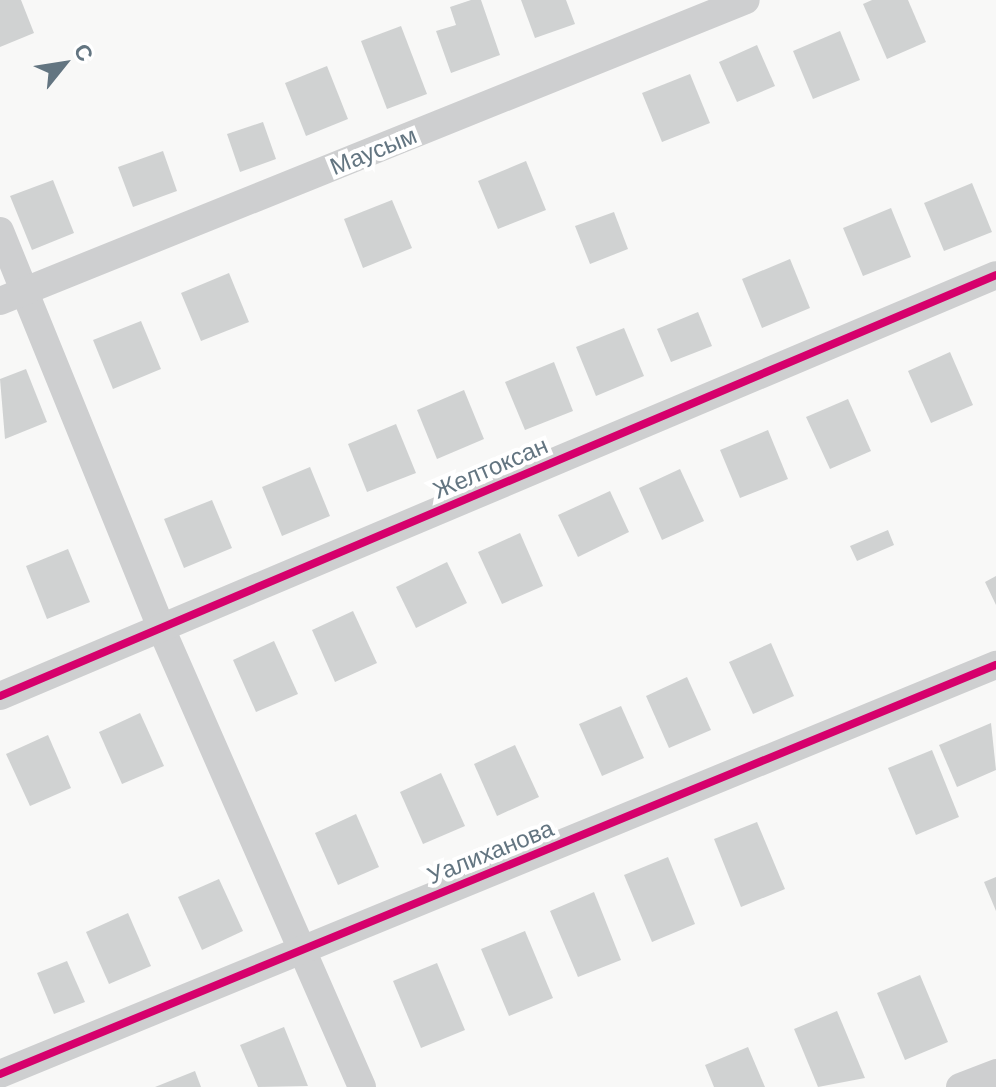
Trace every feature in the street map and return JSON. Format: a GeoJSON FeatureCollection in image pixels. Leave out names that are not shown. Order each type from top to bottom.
{"type":"FeatureCollection","features":[{"type":"Feature","properties":{"kind":"street","name":"Маусым"},"geometry":{"type":"LineString","coordinates":[[12,296],[746,0]]}},
{"type":"Feature","properties":{"kind":"street"},"geometry":{"type":"LineString","coordinates":[[0,231],[12,296],[362,1087]]}},
{"type":"Feature","properties":{"kind":"street","name":"Желтоксан"},"geometry":{"type":"LineString","coordinates":[[0,696],[996,275]]}},
{"type":"Feature","properties":{"kind":"street","name":"Уалиханова"},"geometry":{"type":"LineString","coordinates":[[0,1074],[996,665]]}},
{"type":"Feature","properties":{"kind":"street"},"geometry":{"type":"LineString","coordinates":[[960,1087],[996,1073]]}},
{"type":"Feature","properties":{"kind":"building"},"geometry":{"type":"Polygon","coordinates":[[[0,0],[21,0],[34,33],[0,47],[0,0]]]}},
{"type":"Feature","properties":{"kind":"building"},"geometry":{"type":"Polygon","coordinates":[[[481,0],[500,55],[451,73],[436,31],[456,25],[450,7],[481,0]]]}},
{"type":"Feature","properties":{"kind":"building"},"geometry":{"type":"Polygon","coordinates":[[[521,0],[566,0],[575,24],[535,38],[521,0]]]}},
{"type":"Feature","properties":{"kind":"building"},"geometry":{"type":"Polygon","coordinates":[[[872,0],[908,0],[926,42],[887,59],[863,4],[872,0]]]}},
{"type":"Feature","properties":{"kind":"building"},"geometry":{"type":"Polygon","coordinates":[[[401,26],[427,94],[387,109],[361,41],[401,26]]]}},
{"type":"Feature","properties":{"kind":"building"},"geometry":{"type":"Polygon","coordinates":[[[840,31],[860,80],[813,99],[793,51],[840,31]]]}},
{"type":"Feature","properties":{"kind":"building"},"geometry":{"type":"Polygon","coordinates":[[[757,45],[775,86],[737,102],[719,62],[757,45]]]}},
{"type":"Feature","properties":{"kind":"building"},"geometry":{"type":"Polygon","coordinates":[[[327,66],[348,119],[306,136],[285,83],[327,66]]]}},
{"type":"Feature","properties":{"kind":"building"},"geometry":{"type":"Polygon","coordinates":[[[690,74],[710,123],[662,142],[642,93],[690,74]]]}},
{"type":"Feature","properties":{"kind":"building"},"geometry":{"type":"Polygon","coordinates":[[[263,122],[276,159],[240,172],[227,134],[263,122]]]}},
{"type":"Feature","properties":{"kind":"building"},"geometry":{"type":"Polygon","coordinates":[[[163,151],[177,191],[133,207],[118,167],[163,151]]]}},
{"type":"Feature","properties":{"kind":"building"},"geometry":{"type":"Polygon","coordinates":[[[526,161],[546,210],[498,229],[478,181],[526,161]]]}},
{"type":"Feature","properties":{"kind":"building"},"geometry":{"type":"Polygon","coordinates":[[[53,180],[74,233],[32,250],[10,196],[53,180]]]}},
{"type":"Feature","properties":{"kind":"building"},"geometry":{"type":"Polygon","coordinates":[[[972,183],[992,232],[944,251],[924,203],[972,183]]]}},
{"type":"Feature","properties":{"kind":"building"},"geometry":{"type":"Polygon","coordinates":[[[392,200],[412,248],[363,268],[344,219],[392,200]]]}},
{"type":"Feature","properties":{"kind":"building"},"geometry":{"type":"Polygon","coordinates":[[[891,208],[911,257],[863,276],[843,228],[891,208]]]}},
{"type":"Feature","properties":{"kind":"building"},"geometry":{"type":"Polygon","coordinates":[[[614,212],[628,249],[590,264],[575,226],[614,212]]]}},
{"type":"Feature","properties":{"kind":"building"},"geometry":{"type":"Polygon","coordinates":[[[790,259],[810,308],[762,328],[742,279],[790,259]]]}},
{"type":"Feature","properties":{"kind":"building"},"geometry":{"type":"Polygon","coordinates":[[[229,273],[249,322],[201,341],[181,293],[229,273]]]}},
{"type":"Feature","properties":{"kind":"building"},"geometry":{"type":"Polygon","coordinates":[[[698,312],[712,346],[671,362],[657,329],[698,312]]]}},
{"type":"Feature","properties":{"kind":"building"},"geometry":{"type":"Polygon","coordinates":[[[141,321],[161,369],[113,389],[93,340],[141,321]]]}},
{"type":"Feature","properties":{"kind":"building"},"geometry":{"type":"Polygon","coordinates":[[[624,328],[644,376],[596,396],[576,347],[624,328]]]}},
{"type":"Feature","properties":{"kind":"building"},"geometry":{"type":"Polygon","coordinates":[[[950,352],[973,405],[931,423],[908,371],[950,352]]]}},
{"type":"Feature","properties":{"kind":"building"},"geometry":{"type":"Polygon","coordinates":[[[554,362],[573,411],[525,430],[505,382],[554,362]]]}},
{"type":"Feature","properties":{"kind":"building"},"geometry":{"type":"Polygon","coordinates":[[[26,369],[47,422],[5,439],[0,379],[26,369]]]}},
{"type":"Feature","properties":{"kind":"building"},"geometry":{"type":"Polygon","coordinates":[[[464,390],[484,439],[437,459],[417,410],[464,390]]]}},
{"type":"Feature","properties":{"kind":"building"},"geometry":{"type":"Polygon","coordinates":[[[848,399],[871,451],[830,469],[806,417],[848,399]]]}},
{"type":"Feature","properties":{"kind":"building"},"geometry":{"type":"Polygon","coordinates":[[[396,424],[416,473],[367,492],[348,444],[396,424]]]}},
{"type":"Feature","properties":{"kind":"building"},"geometry":{"type":"Polygon","coordinates":[[[768,430],[788,479],[740,498],[720,450],[768,430]]]}},
{"type":"Feature","properties":{"kind":"building"},"geometry":{"type":"Polygon","coordinates":[[[310,467],[330,516],[282,536],[262,487],[310,467]]]}},
{"type":"Feature","properties":{"kind":"building"},"geometry":{"type":"Polygon","coordinates":[[[680,469],[704,521],[662,540],[639,488],[680,469]]]}},
{"type":"Feature","properties":{"kind":"building"},"geometry":{"type":"Polygon","coordinates":[[[610,491],[629,532],[578,557],[558,515],[610,491]]]}},
{"type":"Feature","properties":{"kind":"building"},"geometry":{"type":"Polygon","coordinates":[[[212,500],[232,548],[184,568],[164,519],[212,500]]]}},
{"type":"Feature","properties":{"kind":"building"},"geometry":{"type":"Polygon","coordinates":[[[888,530],[894,545],[857,561],[850,546],[888,530]]]}},
{"type":"Feature","properties":{"kind":"building"},"geometry":{"type":"Polygon","coordinates":[[[520,533],[543,586],[502,604],[478,552],[520,533]]]}},
{"type":"Feature","properties":{"kind":"building"},"geometry":{"type":"Polygon","coordinates":[[[68,549],[90,602],[47,619],[26,566],[68,549]]]}},
{"type":"Feature","properties":{"kind":"building"},"geometry":{"type":"Polygon","coordinates":[[[447,562],[467,603],[416,628],[396,587],[447,562]]]}},
{"type":"Feature","properties":{"kind":"building"},"geometry":{"type":"Polygon","coordinates":[[[996,576],[996,605],[985,582],[996,576]]]}},
{"type":"Feature","properties":{"kind":"building"},"geometry":{"type":"Polygon","coordinates":[[[353,611],[377,663],[335,682],[312,630],[353,611]]]}},
{"type":"Feature","properties":{"kind":"building"},"geometry":{"type":"Polygon","coordinates":[[[274,641],[298,694],[256,712],[233,660],[274,641]]]}},
{"type":"Feature","properties":{"kind":"building"},"geometry":{"type":"Polygon","coordinates":[[[771,643],[794,696],[753,714],[729,662],[771,643]]]}},
{"type":"Feature","properties":{"kind":"building"},"geometry":{"type":"Polygon","coordinates":[[[687,677],[711,730],[669,748],[646,696],[687,677]]]}},
{"type":"Feature","properties":{"kind":"building"},"geometry":{"type":"Polygon","coordinates":[[[621,706],[644,758],[602,776],[579,724],[621,706]]]}},
{"type":"Feature","properties":{"kind":"building"},"geometry":{"type":"Polygon","coordinates":[[[140,713],[164,766],[122,784],[99,732],[140,713]]]}},
{"type":"Feature","properties":{"kind":"building"},"geometry":{"type":"Polygon","coordinates":[[[991,723],[996,770],[957,787],[939,745],[991,723]]]}},
{"type":"Feature","properties":{"kind":"building"},"geometry":{"type":"Polygon","coordinates":[[[48,735],[71,788],[30,806],[6,754],[48,735]]]}},
{"type":"Feature","properties":{"kind":"building"},"geometry":{"type":"Polygon","coordinates":[[[515,745],[539,797],[497,816],[474,764],[515,745]]]}},
{"type":"Feature","properties":{"kind":"building"},"geometry":{"type":"Polygon","coordinates":[[[932,750],[959,817],[916,835],[888,768],[932,750]]]}},
{"type":"Feature","properties":{"kind":"building"},"geometry":{"type":"Polygon","coordinates":[[[441,773],[465,826],[423,844],[400,792],[441,773]]]}},
{"type":"Feature","properties":{"kind":"building"},"geometry":{"type":"Polygon","coordinates":[[[356,814],[379,867],[338,885],[315,833],[356,814]]]}},
{"type":"Feature","properties":{"kind":"building"},"geometry":{"type":"Polygon","coordinates":[[[757,822],[785,889],[741,907],[714,839],[757,822]]]}},
{"type":"Feature","properties":{"kind":"building"},"geometry":{"type":"Polygon","coordinates":[[[668,857],[695,924],[652,942],[624,875],[668,857]]]}},
{"type":"Feature","properties":{"kind":"building"},"geometry":{"type":"Polygon","coordinates":[[[996,877],[996,911],[984,882],[996,877]]]}},
{"type":"Feature","properties":{"kind":"building"},"geometry":{"type":"Polygon","coordinates":[[[219,879],[243,931],[202,950],[178,897],[219,879]]]}},
{"type":"Feature","properties":{"kind":"building"},"geometry":{"type":"Polygon","coordinates":[[[594,892],[621,960],[578,977],[550,911],[594,892]]]}},
{"type":"Feature","properties":{"kind":"building"},"geometry":{"type":"Polygon","coordinates":[[[128,913],[151,966],[109,984],[86,932],[128,913]]]}},
{"type":"Feature","properties":{"kind":"building"},"geometry":{"type":"Polygon","coordinates":[[[525,931],[553,998],[509,1016],[481,949],[525,931]]]}},
{"type":"Feature","properties":{"kind":"building"},"geometry":{"type":"Polygon","coordinates":[[[67,961],[85,1002],[54,1014],[37,973],[67,961]]]}},
{"type":"Feature","properties":{"kind":"building"},"geometry":{"type":"Polygon","coordinates":[[[437,963],[465,1030],[421,1048],[393,981],[437,963]]]}},
{"type":"Feature","properties":{"kind":"building"},"geometry":{"type":"Polygon","coordinates":[[[920,975],[948,1042],[905,1060],[877,993],[920,975]]]}},
{"type":"Feature","properties":{"kind":"building"},"geometry":{"type":"Polygon","coordinates":[[[837,1011],[865,1078],[818,1087],[794,1029],[837,1011]]]}},
{"type":"Feature","properties":{"kind":"building"},"geometry":{"type":"Polygon","coordinates":[[[284,1027],[308,1086],[258,1087],[240,1045],[284,1027]]]}},
{"type":"Feature","properties":{"kind":"building"},"geometry":{"type":"Polygon","coordinates":[[[748,1047],[765,1087],[714,1087],[705,1065],[748,1047]]]}},
{"type":"Feature","properties":{"kind":"building"},"geometry":{"type":"Polygon","coordinates":[[[195,1071],[201,1087],[155,1087],[195,1071]]]}},
{"type":"Feature","properties":{"kind":"cycle path"},"geometry":{"type":"LineString","coordinates":[[0,696],[996,275]]}},
{"type":"Feature","properties":{"kind":"cycle path"},"geometry":{"type":"LineString","coordinates":[[0,1074],[996,665]]}}]}
